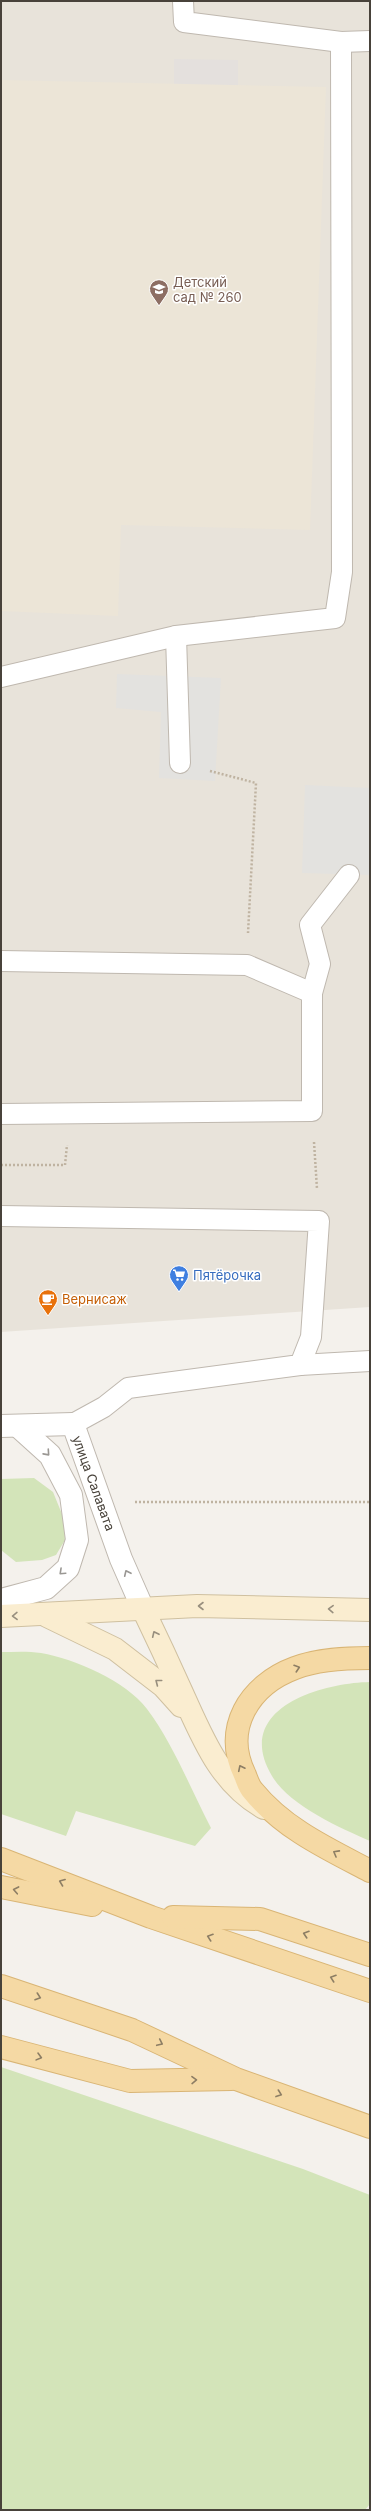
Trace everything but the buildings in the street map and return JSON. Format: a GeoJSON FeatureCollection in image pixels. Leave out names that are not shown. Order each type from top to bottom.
{"type":"FeatureCollection","features":[{"type":"Feature","properties":{"kind":"main road"},"geometry":{"type":"LineString","coordinates":[[1,1616],[197,1606],[370,1610]]}},
{"type":"Feature","properties":{"kind":"main road"},"geometry":{"type":"LineString","coordinates":[[143,1609],[209,1753],[226,1778],[247,1798],[273,1813],[297,1832],[370,1871]]}},
{"type":"Feature","properties":{"kind":"main road"},"geometry":{"type":"LineString","coordinates":[[44,1615],[115,1649],[163,1686],[194,1720]]}},
{"type":"Feature","properties":{"kind":"main road"},"geometry":{"type":"LineString","coordinates":[[273,1813],[252,1790],[238,1761],[234,1740],[240,1716],[260,1688],[295,1668],[346,1658],[370,1658]]}},
{"type":"Feature","properties":{"kind":"main road"},"geometry":{"type":"LineString","coordinates":[[1,1859],[151,1916],[370,1991]]}},
{"type":"Feature","properties":{"kind":"main road"},"geometry":{"type":"LineString","coordinates":[[1,1887],[151,1916],[260,1919],[370,1955]]}},
{"type":"Feature","properties":{"kind":"main road"},"geometry":{"type":"LineString","coordinates":[[1,1986],[132,2030],[236,2079],[370,2127]]}},
{"type":"Feature","properties":{"kind":"main road"},"geometry":{"type":"LineString","coordinates":[[1,2047],[130,2081],[236,2079]]}},
{"type":"Feature","properties":{"kind":"street","name":"улица Салавата"},"geometry":{"type":"LineString","coordinates":[[10,1426],[73,1424],[120,1559],[143,1609]]}},
{"type":"Feature","properties":{"kind":"street"},"geometry":{"type":"LineString","coordinates":[[1,1600],[46,1588],[68,1568],[77,1540],[71,1495],[50,1455],[10,1426]]}},
{"type":"Feature","properties":{"kind":"lane"},"geometry":{"type":"LineString","coordinates":[[183,1],[184,22],[341,42],[370,41]]}},
{"type":"Feature","properties":{"kind":"lane"},"geometry":{"type":"LineString","coordinates":[[1,677],[176,636],[335,618],[342,572],[341,42]]}},
{"type":"Feature","properties":{"kind":"lane"},"geometry":{"type":"LineString","coordinates":[[176,636],[180,763]]}},
{"type":"Feature","properties":{"kind":"lane"},"geometry":{"type":"LineString","coordinates":[[1,1114],[312,1111],[312,993],[320,964],[310,925],[349,875]]}},
{"type":"Feature","properties":{"kind":"lane"},"geometry":{"type":"LineString","coordinates":[[1,961],[247,965],[312,993]]}},
{"type":"Feature","properties":{"kind":"lane"},"geometry":{"type":"LineString","coordinates":[[1,1216],[319,1221],[312,1337],[300,1365]]}},
{"type":"Feature","properties":{"kind":"lane"},"geometry":{"type":"LineString","coordinates":[[73,1424],[104,1407],[128,1388],[300,1365],[370,1361]]}},
{"type":"Feature","properties":{"kind":"path"},"geometry":{"type":"LineString","coordinates":[[180,763],[256,783],[247,965]]}},
{"type":"Feature","properties":{"kind":"path"},"geometry":{"type":"LineString","coordinates":[[312,1111],[319,1221]]}},
{"type":"Feature","properties":{"kind":"path"},"geometry":{"type":"LineString","coordinates":[[1,1165],[65,1165],[68,1143]]}},
{"type":"Feature","properties":{"kind":"path"},"geometry":{"type":"LineString","coordinates":[[101,1502],[370,1502]]}},
{"type":"Feature","properties":{"kind":"shaded area"},"geometry":{"type":"Polygon","coordinates":[[[1,1],[370,1],[370,1307],[1,1332],[1,1]]]}},
{"type":"Feature","properties":{"kind":"shaded area"},"geometry":{"type":"Polygon","coordinates":[[[174,59],[238,60],[238,89],[174,88],[174,59]]]}},
{"type":"Feature","properties":{"kind":"shaded area","name":"Детский сад № 260"},"geometry":{"type":"Polygon","coordinates":[[[1,80],[326,87],[310,530],[121,525],[118,616],[1,611],[1,80]]]}},
{"type":"Feature","properties":{"kind":"shaded area"},"geometry":{"type":"Polygon","coordinates":[[[117,674],[221,678],[215,781],[159,778],[161,712],[116,708],[117,674]]]}},
{"type":"Feature","properties":{"kind":"shaded area"},"geometry":{"type":"Polygon","coordinates":[[[305,785],[370,788],[370,875],[302,873],[305,785]]]}},
{"type":"Feature","properties":{"kind":"green space"},"geometry":{"type":"Polygon","coordinates":[[[34,1478],[53,1492],[64,1519],[65,1540],[56,1555],[42,1560],[16,1562],[1,1550],[1,1479],[34,1478]]]}},
{"type":"Feature","properties":{"kind":"green space"},"geometry":{"type":"Polygon","coordinates":[[[1,1652],[36,1652],[69,1660],[99,1673],[126,1689],[138,1699],[157,1723],[165,1737],[211,1828],[195,1846],[76,1811],[66,1836],[1,1814],[1,1652]]]}},
{"type":"Feature","properties":{"kind":"green space"},"geometry":{"type":"Polygon","coordinates":[[[370,1682],[370,1841],[316,1814],[290,1797],[280,1787],[272,1776],[263,1753],[263,1733],[272,1717],[287,1704],[306,1695],[328,1688],[370,1682]]]}},
{"type":"Feature","properties":{"kind":"green space"},"geometry":{"type":"Polygon","coordinates":[[[1,2067],[303,2169],[370,2195],[370,2504],[365,2510],[1,2510],[1,2067]]]}},
{"type":"Feature","properties":{"kind":"place","name":"Детский сад № 260"},"geometry":{"type":"Point","coordinates":[159,306]}},
{"type":"Feature","properties":{"kind":"place","name":"Пятёрочка"},"geometry":{"type":"Point","coordinates":[179,1292]}},
{"type":"Feature","properties":{"kind":"place","name":"Вернисаж"},"geometry":{"type":"Point","coordinates":[48,1316]}}]}
